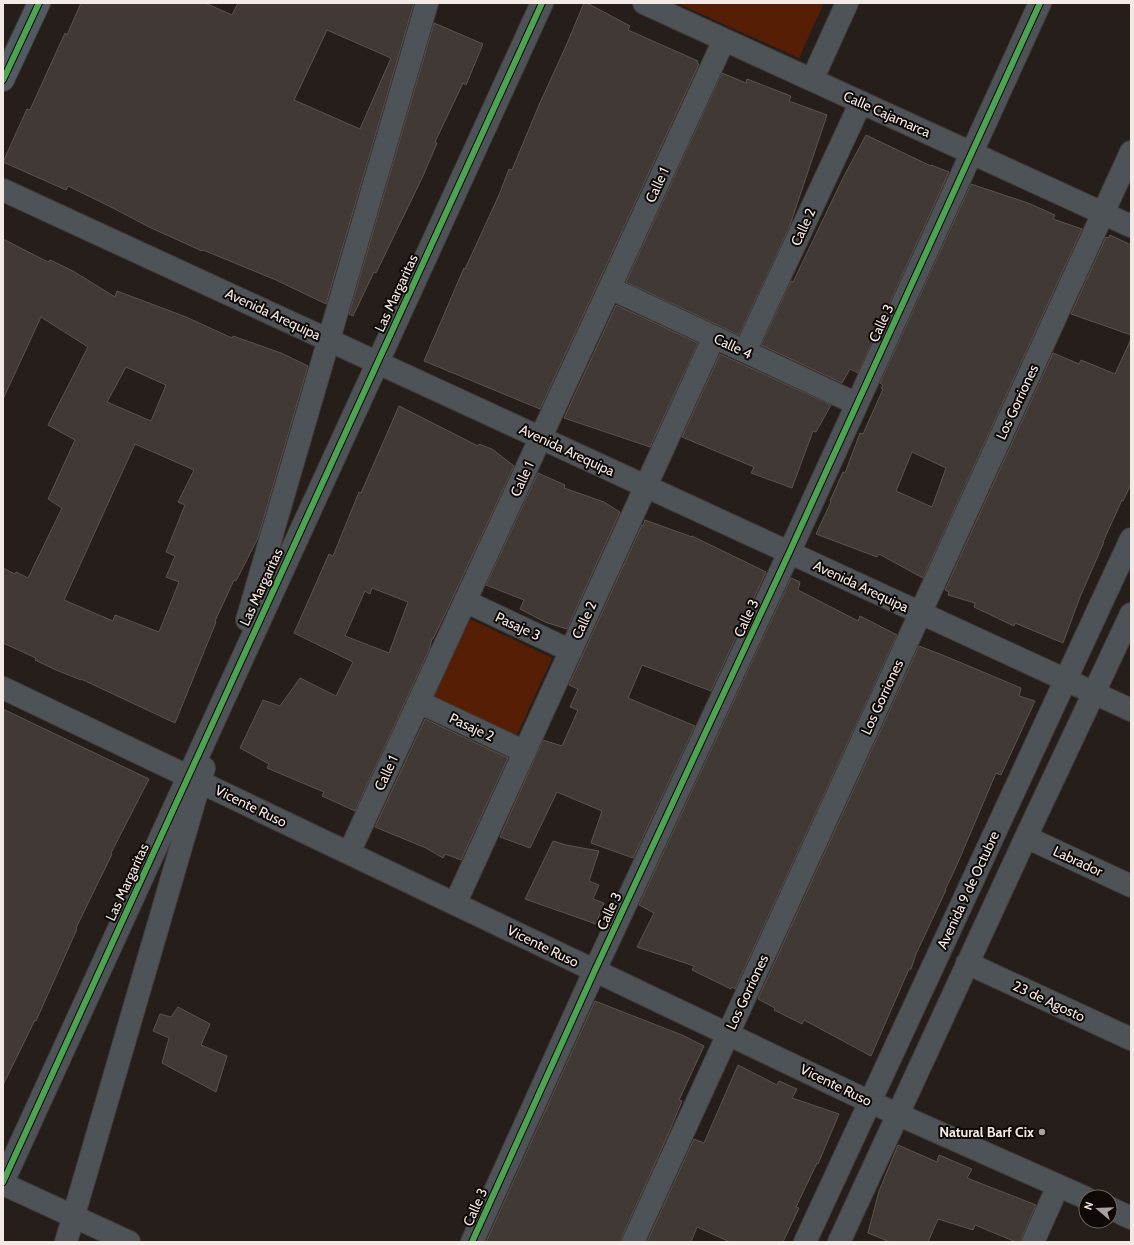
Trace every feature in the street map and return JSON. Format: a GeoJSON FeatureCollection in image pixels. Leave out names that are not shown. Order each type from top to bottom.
{"type":"FeatureCollection","features":[{"type":"Feature","properties":{"kind":"main road"},"geometry":{"type":"LineString","coordinates":[[3,80],[39,3]]}},
{"type":"Feature","properties":{"kind":"street"},"geometry":{"type":"LineString","coordinates":[[66,1242],[427,3]]}},
{"type":"Feature","properties":{"kind":"street","name":"Las Margaritas"},"geometry":{"type":"LineString","coordinates":[[3,1183],[542,3]]}},
{"type":"Feature","properties":{"kind":"street","name":"Calle Cajamarca"},"geometry":{"type":"LineString","coordinates":[[644,3],[1131,226]]}},
{"type":"Feature","properties":{"kind":"street"},"geometry":{"type":"LineString","coordinates":[[812,80],[847,3]]}},
{"type":"Feature","properties":{"kind":"street","name":"Calle 3"},"geometry":{"type":"LineString","coordinates":[[472,1242],[595,970],[789,553],[1040,3]]}},
{"type":"Feature","properties":{"kind":"street","name":"Calle 1"},"geometry":{"type":"LineString","coordinates":[[349,853],[724,40]]}},
{"type":"Feature","properties":{"kind":"street","name":"Calle 2"},"geometry":{"type":"LineString","coordinates":[[745,351],[861,102]]}},
{"type":"Feature","properties":{"kind":"street","name":"Los Gorriones"},"geometry":{"type":"LineString","coordinates":[[633,1242],[1131,152]]}},
{"type":"Feature","properties":{"kind":"street","name":"Avenida Arequipa"},"geometry":{"type":"LineString","coordinates":[[3,190],[1131,710]]}},
{"type":"Feature","properties":{"kind":"street","name":"Calle 4"},"geometry":{"type":"LineString","coordinates":[[610,288],[857,404]]}},
{"type":"Feature","properties":{"kind":"street","name":"Calle 2"},"geometry":{"type":"LineString","coordinates":[[455,904],[714,337]]}},
{"type":"Feature","properties":{"kind":"street","name":"Avenida 9 de Octubre"},"geometry":{"type":"LineString","coordinates":[[805,1242],[1131,539]]}},
{"type":"Feature","properties":{"kind":"street","name":"Pasaje 3"},"geometry":{"type":"LineString","coordinates":[[465,602],[571,651]]}},
{"type":"Feature","properties":{"kind":"street"},"geometry":{"type":"LineString","coordinates":[[839,1242],[967,963],[1131,614]]}},
{"type":"Feature","properties":{"kind":"street","name":"Vicente Ruso"},"geometry":{"type":"LineString","coordinates":[[3,688],[897,1115],[1078,1195]]}},
{"type":"Feature","properties":{"kind":"street","name":"Pasaje 2"},"geometry":{"type":"LineString","coordinates":[[419,702],[524,752]]}},
{"type":"Feature","properties":{"kind":"street","name":"Labrador"},"geometry":{"type":"LineString","coordinates":[[1026,837],[1131,886]]}},
{"type":"Feature","properties":{"kind":"street","name":"23 de Agosto"},"geometry":{"type":"LineString","coordinates":[[967,963],[1131,1039]]}},
{"type":"Feature","properties":{"kind":"street"},"geometry":{"type":"LineString","coordinates":[[3,1183],[129,1242]]}},
{"type":"Feature","properties":{"kind":"street"},"geometry":{"type":"LineString","coordinates":[[1033,1242],[1058,1186]]}},
{"type":"Feature","properties":{"kind":"street"},"geometry":{"type":"LineString","coordinates":[[1118,1212],[1131,1218]]}},
{"type":"Feature","properties":{"kind":"shaded area"},"geometry":{"type":"Polygon","coordinates":[[[677,3],[824,3],[799,58],[677,3]]]}},
{"type":"Feature","properties":{"kind":"shaded area"},"geometry":{"type":"Polygon","coordinates":[[[470,619],[552,658],[515,739],[432,698],[470,619]]]}},
{"type":"Feature","properties":{"kind":"building"},"geometry":{"type":"Polygon","coordinates":[[[81,3],[205,3],[232,15],[238,3],[414,3],[326,304],[276,280],[203,250],[202,251],[149,227],[68,186],[66,190],[3,162],[27,109],[30,110],[65,33],[67,35],[81,3]],[[327,30],[294,100],[360,129],[391,58],[327,30]]]}},
{"type":"Feature","properties":{"kind":"building"},"geometry":{"type":"Polygon","coordinates":[[[584,3],[587,3],[630,26],[628,30],[698,61],[697,63],[699,64],[540,409],[424,361],[464,268],[465,269],[499,195],[509,169],[512,170],[584,3]]]}},
{"type":"Feature","properties":{"kind":"building"},"geometry":{"type":"Polygon","coordinates":[[[434,23],[483,44],[466,85],[463,83],[435,142],[437,143],[423,176],[376,273],[374,272],[353,316],[349,314],[434,23]]]}},
{"type":"Feature","properties":{"kind":"building"},"geometry":{"type":"Polygon","coordinates":[[[722,73],[746,83],[747,79],[791,96],[789,101],[827,115],[789,228],[739,335],[626,282],[722,73]]]}},
{"type":"Feature","properties":{"kind":"building"},"geometry":{"type":"Polygon","coordinates":[[[866,135],[931,166],[949,172],[858,373],[850,369],[842,383],[761,345],[791,281],[793,282],[843,178],[866,135]]]}},
{"type":"Feature","properties":{"kind":"building"},"geometry":{"type":"Polygon","coordinates":[[[971,184],[1028,203],[1055,215],[1053,219],[1082,229],[923,578],[879,554],[877,557],[816,534],[843,472],[845,473],[860,433],[863,434],[883,389],[881,388],[883,385],[880,383],[971,184]],[[912,452],[896,491],[932,507],[946,468],[912,452]]]}},
{"type":"Feature","properties":{"kind":"building"},"geometry":{"type":"Polygon","coordinates":[[[1110,235],[1131,245],[1131,335],[1071,314],[1106,237],[1109,238],[1110,235]]]}},
{"type":"Feature","properties":{"kind":"building"},"geometry":{"type":"Polygon","coordinates":[[[3,239],[48,262],[50,260],[73,271],[115,297],[117,291],[186,317],[232,338],[233,336],[281,353],[308,366],[258,538],[236,581],[234,580],[215,621],[216,622],[175,723],[81,679],[56,670],[35,660],[36,658],[3,643],[3,568],[28,578],[62,508],[48,499],[75,440],[48,425],[88,347],[41,317],[3,399],[3,239]],[[126,367],[107,402],[151,421],[166,385],[126,367]],[[135,444],[64,600],[113,621],[115,615],[159,632],[179,582],[166,577],[175,556],[166,552],[185,505],[178,502],[194,470],[135,444]]]}},
{"type":"Feature","properties":{"kind":"building"},"geometry":{"type":"Polygon","coordinates":[[[616,305],[698,343],[650,447],[564,418],[616,305]]]}},
{"type":"Feature","properties":{"kind":"building"},"geometry":{"type":"Polygon","coordinates":[[[1131,339],[1131,484],[1103,542],[1063,643],[1015,623],[1014,626],[974,607],[975,603],[948,595],[949,592],[945,590],[1053,353],[1079,364],[1081,360],[1115,374],[1131,339]]]}},
{"type":"Feature","properties":{"kind":"building"},"geometry":{"type":"Polygon","coordinates":[[[720,354],[831,405],[816,432],[813,431],[792,488],[751,473],[754,467],[682,437],[720,354]]]}},
{"type":"Feature","properties":{"kind":"building"},"geometry":{"type":"Polygon","coordinates":[[[399,406],[478,446],[479,444],[492,449],[514,466],[432,639],[429,650],[355,811],[322,796],[324,792],[267,768],[269,764],[240,748],[263,700],[280,706],[300,678],[336,696],[353,662],[294,633],[329,554],[333,556],[359,492],[361,493],[399,406]],[[372,588],[370,594],[365,591],[345,636],[389,653],[408,602],[372,588]]]}},
{"type":"Feature","properties":{"kind":"building"},"geometry":{"type":"Polygon","coordinates":[[[538,473],[565,485],[564,488],[604,502],[620,512],[567,629],[545,622],[520,609],[524,600],[486,585],[538,473]]]}},
{"type":"Feature","properties":{"kind":"building"},"geometry":{"type":"Polygon","coordinates":[[[645,520],[692,536],[766,572],[711,691],[642,665],[628,698],[695,726],[633,858],[591,843],[602,811],[557,792],[530,848],[500,837],[543,740],[562,746],[578,710],[570,707],[578,689],[569,685],[645,520]]]}},
{"type":"Feature","properties":{"kind":"building"},"geometry":{"type":"Polygon","coordinates":[[[791,578],[800,582],[798,590],[858,621],[860,616],[897,635],[735,989],[732,987],[731,989],[692,970],[694,966],[637,947],[654,913],[639,905],[791,578]]]}},
{"type":"Feature","properties":{"kind":"building"},"geometry":{"type":"Polygon","coordinates":[[[919,646],[1021,688],[1019,696],[1035,701],[1001,775],[996,773],[946,890],[871,1056],[804,1020],[802,1024],[774,1010],[775,1008],[758,999],[919,646]]]}},
{"type":"Feature","properties":{"kind":"building"},"geometry":{"type":"Polygon","coordinates":[[[3,709],[149,779],[111,853],[112,854],[76,928],[77,929],[36,1021],[35,1020],[3,1085],[3,709]]]}},
{"type":"Feature","properties":{"kind":"building"},"geometry":{"type":"Polygon","coordinates":[[[425,719],[508,758],[461,860],[445,854],[443,858],[426,848],[375,827],[425,719]]]}},
{"type":"Feature","properties":{"kind":"building"},"geometry":{"type":"Polygon","coordinates":[[[553,841],[599,851],[589,881],[599,885],[593,899],[604,903],[596,924],[525,899],[553,841]]]}},
{"type":"Feature","properties":{"kind":"building"},"geometry":{"type":"Polygon","coordinates":[[[595,1001],[682,1035],[704,1046],[679,1100],[682,1101],[621,1242],[486,1242],[595,1001]]]}},
{"type":"Feature","properties":{"kind":"building"},"geometry":{"type":"Polygon","coordinates":[[[178,1007],[210,1024],[201,1045],[227,1056],[216,1092],[162,1063],[169,1038],[153,1031],[160,1014],[171,1017],[178,1007]]]}},
{"type":"Feature","properties":{"kind":"building"},"geometry":{"type":"Polygon","coordinates":[[[738,1065],[777,1085],[779,1081],[797,1089],[792,1098],[839,1114],[818,1164],[817,1163],[796,1207],[799,1208],[783,1242],[730,1242],[697,1227],[691,1242],[647,1242],[694,1139],[704,1143],[738,1065]]]}},
{"type":"Feature","properties":{"kind":"building"},"geometry":{"type":"Polygon","coordinates":[[[898,1145],[937,1162],[939,1155],[972,1169],[967,1178],[1036,1205],[1021,1242],[1016,1242],[975,1225],[973,1230],[938,1219],[928,1242],[890,1242],[868,1233],[879,1191],[898,1145]]]}},
{"type":"Feature","properties":{"kind":"cycle path"},"geometry":{"type":"LineString","coordinates":[[3,80],[39,3]]}},
{"type":"Feature","properties":{"kind":"cycle path"},"geometry":{"type":"LineString","coordinates":[[3,1182],[542,3]]}},
{"type":"Feature","properties":{"kind":"cycle path"},"geometry":{"type":"LineString","coordinates":[[472,1242],[595,970],[789,553],[1040,3]]}},
{"type":"Feature","properties":{"kind":"place","name":"Natural Barf Cix"},"geometry":{"type":"Point","coordinates":[1042,1132]}}]}
